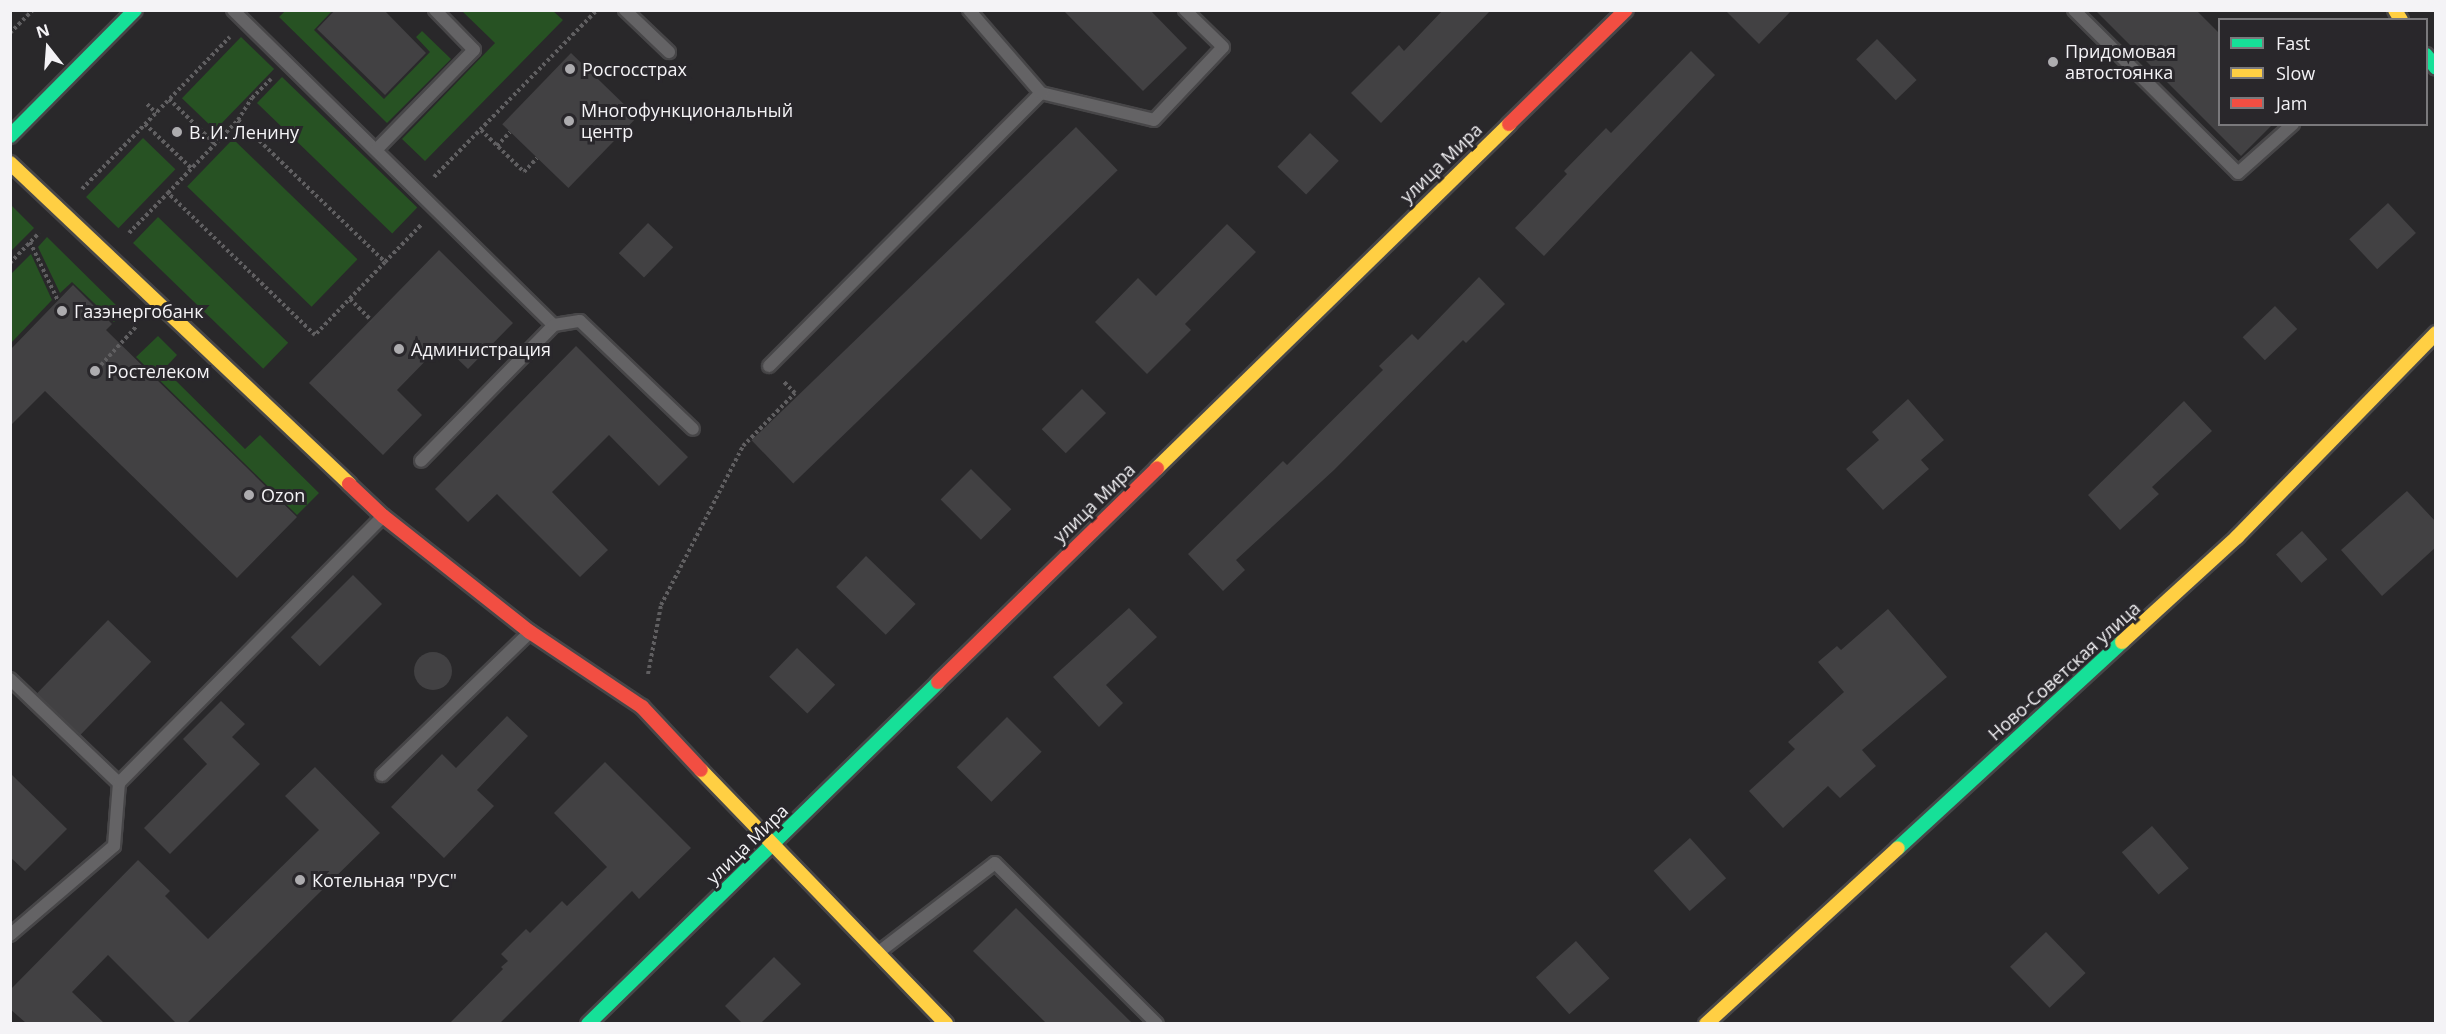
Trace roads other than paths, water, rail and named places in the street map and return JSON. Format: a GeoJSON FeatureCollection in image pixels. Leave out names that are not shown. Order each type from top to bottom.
{"type":"FeatureCollection","features":[{"type":"Feature","properties":{"kind":"street"},"geometry":{"type":"LineString","coordinates":[[10,136],[135,10]]}},
{"type":"Feature","properties":{"kind":"street","name":"улица Мира"},"geometry":{"type":"LineString","coordinates":[[588,1023],[1626,10]]}},
{"type":"Feature","properties":{"kind":"street"},"geometry":{"type":"LineString","coordinates":[[10,163],[383,516],[530,632],[642,707],[771,845],[946,1023]]}},
{"type":"Feature","properties":{"kind":"street","name":"Ново-Советская улица"},"geometry":{"type":"LineString","coordinates":[[1706,1023],[2237,537],[2436,333]]}},
{"type":"Feature","properties":{"kind":"lane"},"geometry":{"type":"LineString","coordinates":[[233,10],[554,325]]}},
{"type":"Feature","properties":{"kind":"lane"},"geometry":{"type":"LineString","coordinates":[[376,150],[474,50],[435,10]]}},
{"type":"Feature","properties":{"kind":"lane"},"geometry":{"type":"LineString","coordinates":[[625,10],[669,52]]}},
{"type":"Feature","properties":{"kind":"lane"},"geometry":{"type":"LineString","coordinates":[[969,10],[1041,93],[1154,120],[1223,48],[1185,10]]}},
{"type":"Feature","properties":{"kind":"lane"},"geometry":{"type":"LineString","coordinates":[[2074,10],[2238,173],[2291,126]]}},
{"type":"Feature","properties":{"kind":"lane"},"geometry":{"type":"LineString","coordinates":[[769,366],[1041,93]]}},
{"type":"Feature","properties":{"kind":"lane"},"geometry":{"type":"LineString","coordinates":[[421,461],[554,325],[580,321],[693,429]]}},
{"type":"Feature","properties":{"kind":"lane"},"geometry":{"type":"LineString","coordinates":[[10,935],[114,846],[119,783],[383,516]]}},
{"type":"Feature","properties":{"kind":"lane"},"geometry":{"type":"LineString","coordinates":[[382,775],[530,632]]}},
{"type":"Feature","properties":{"kind":"lane"},"geometry":{"type":"LineString","coordinates":[[10,679],[119,783]]}},
{"type":"Feature","properties":{"kind":"lane"},"geometry":{"type":"LineString","coordinates":[[878,952],[994,863],[1157,1023]]}},
{"type":"Feature","properties":{"kind":"place","name":"Придомовая автостоянка"},"geometry":{"type":"Point","coordinates":[2053,62]}},
{"type":"Feature","properties":{"kind":"place","name":"Росгосстрах"},"geometry":{"type":"Point","coordinates":[570,69]}},
{"type":"Feature","properties":{"kind":"place","name":"Многофункциональный центр"},"geometry":{"type":"Point","coordinates":[569,121]}},
{"type":"Feature","properties":{"kind":"place","name":"В. И. Ленину"},"geometry":{"type":"Point","coordinates":[177,132]}},
{"type":"Feature","properties":{"kind":"place","name":"Газэнергобанк"},"geometry":{"type":"Point","coordinates":[62,311]}},
{"type":"Feature","properties":{"kind":"place","name":"Администрация"},"geometry":{"type":"Point","coordinates":[399,349]}},
{"type":"Feature","properties":{"kind":"place","name":"Ростелеком"},"geometry":{"type":"Point","coordinates":[95,371]}},
{"type":"Feature","properties":{"kind":"place","name":"Ozon"},"geometry":{"type":"Point","coordinates":[249,495]}},
{"type":"Feature","properties":{"kind":"place","name":"Котельная \"РУС\""},"geometry":{"type":"Point","coordinates":[300,880]}}]}
